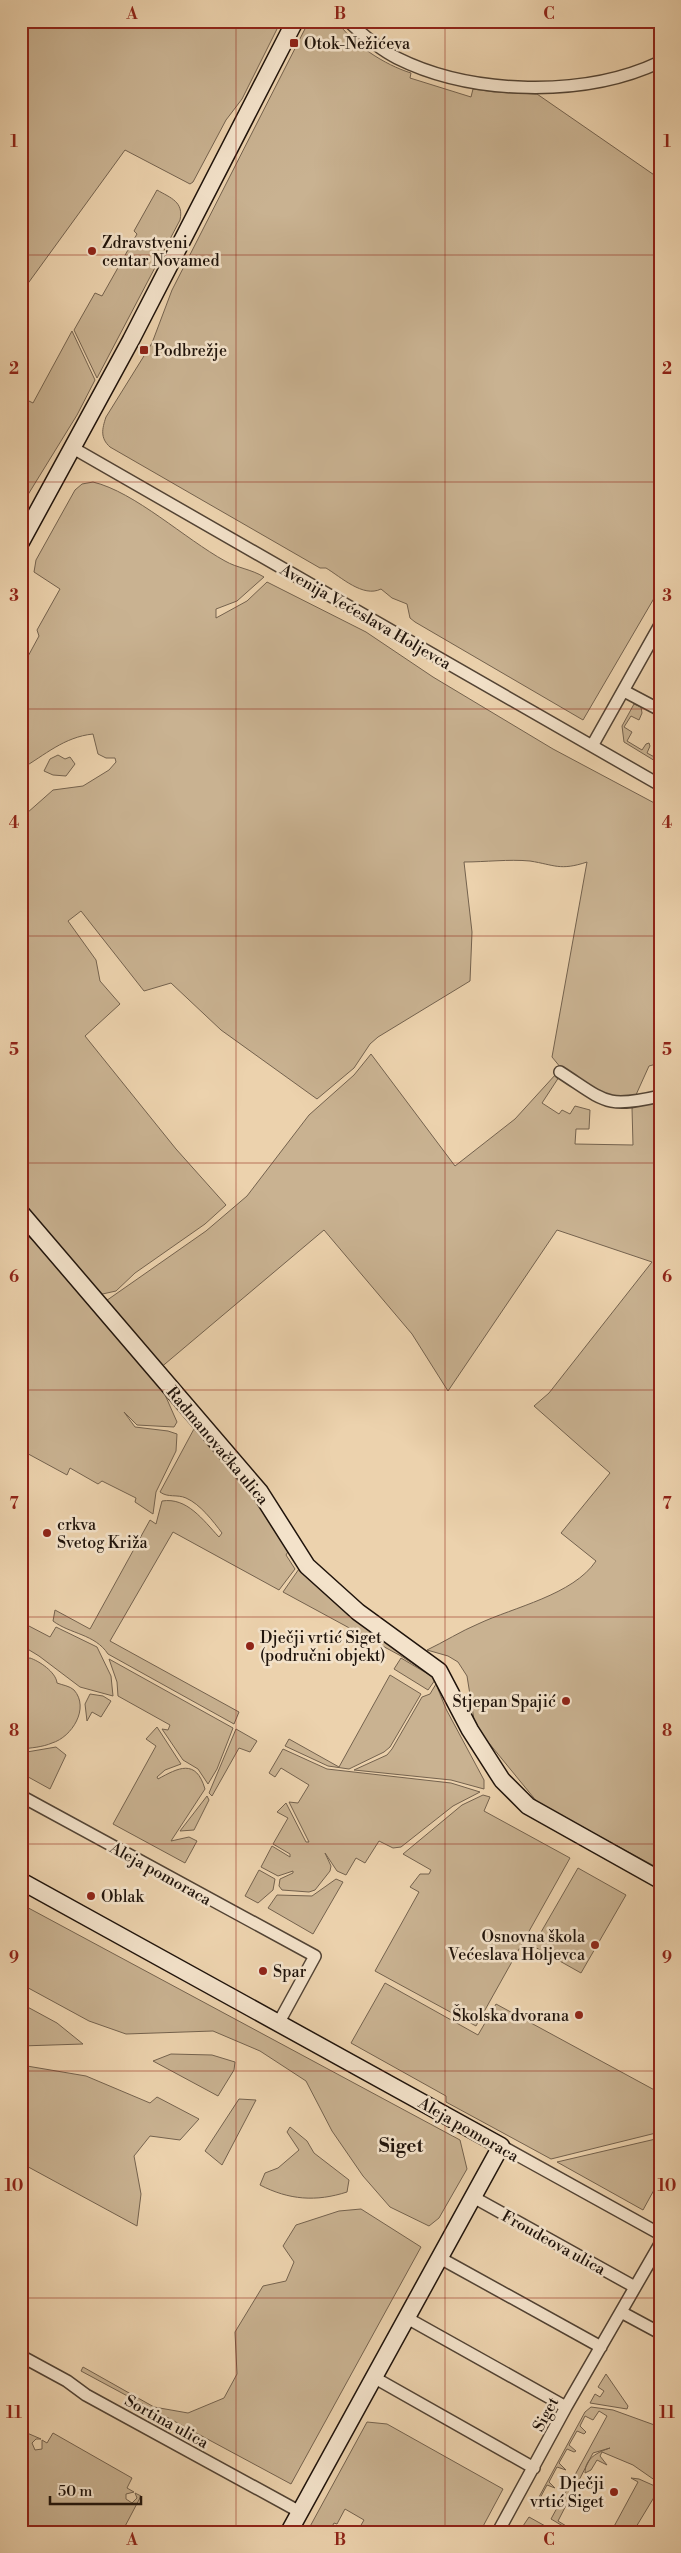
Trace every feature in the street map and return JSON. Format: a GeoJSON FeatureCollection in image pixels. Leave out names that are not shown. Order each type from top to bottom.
{"type":"FeatureCollection","features":[{"type":"Feature","properties":{"kind":"street"},"geometry":{"type":"LineString","coordinates":[[21,542],[154,295],[295,21]]}},
{"type":"Feature","properties":{"kind":"street"},"geometry":{"type":"LineString","coordinates":[[348,21],[378,46],[412,64],[456,77],[505,87],[562,85],[619,78],[660,62]]}},
{"type":"Feature","properties":{"kind":"street","name":"Avenija Većeslava Holjevca"},"geometry":{"type":"LineString","coordinates":[[73,448],[660,785]]}},
{"type":"Feature","properties":{"kind":"street"},"geometry":{"type":"LineString","coordinates":[[592,746],[660,624]]}},
{"type":"Feature","properties":{"kind":"street"},"geometry":{"type":"LineString","coordinates":[[624,691],[660,710]]}},
{"type":"Feature","properties":{"kind":"street"},"geometry":{"type":"LineString","coordinates":[[560,1072],[594,1096],[610,1102],[623,1104],[660,1096]]}},
{"type":"Feature","properties":{"kind":"street","name":"Radmanovačka ulica"},"geometry":{"type":"LineString","coordinates":[[21,1213],[260,1492],[307,1566],[358,1612],[439,1671],[470,1730],[502,1780],[528,1806],[660,1880]]}},
{"type":"Feature","properties":{"kind":"street","name":"Aleja pomoraca"},"geometry":{"type":"LineString","coordinates":[[21,1796],[315,1956],[279,2022]]}},
{"type":"Feature","properties":{"kind":"street","name":"Aleja pomoraca"},"geometry":{"type":"LineString","coordinates":[[21,1881],[660,2234]]}},
{"type":"Feature","properties":{"kind":"street"},"geometry":{"type":"LineString","coordinates":[[289,2532],[501,2146]]}},
{"type":"Feature","properties":{"kind":"street","name":"Froudeova ulica"},"geometry":{"type":"LineString","coordinates":[[473,2197],[636,2287]]}},
{"type":"Feature","properties":{"kind":"street","name":"Siget"},"geometry":{"type":"LineString","coordinates":[[498,2532],[566,2407],[660,2244]]}},
{"type":"Feature","properties":{"kind":"street"},"geometry":{"type":"LineString","coordinates":[[440,2258],[601,2347]]}},
{"type":"Feature","properties":{"kind":"street"},"geometry":{"type":"LineString","coordinates":[[622,2312],[660,2333]]}},
{"type":"Feature","properties":{"kind":"street"},"geometry":{"type":"LineString","coordinates":[[407,2318],[566,2407]]}},
{"type":"Feature","properties":{"kind":"street","name":"Sortina ulica"},"geometry":{"type":"LineString","coordinates":[[21,2356],[67,2381],[86,2395],[300,2512]]}},
{"type":"Feature","properties":{"kind":"street"},"geometry":{"type":"LineString","coordinates":[[375,2378],[534,2468]]}},
{"type":"Feature","properties":{"kind":"shaded area"},"geometry":{"type":"Polygon","coordinates":[[[21,21],[281,21],[242,99],[226,120],[193,182],[190,184],[125,150],[21,293],[21,21]]]}},
{"type":"Feature","properties":{"kind":"shaded area"},"geometry":{"type":"Polygon","coordinates":[[[309,21],[337,21],[351,38],[370,53],[391,65],[411,73],[410,78],[471,97],[473,89],[537,94],[660,179],[660,588],[583,720],[415,622],[410,618],[407,604],[392,598],[381,589],[367,591],[360,589],[326,568],[320,568],[110,447],[103,437],[106,417],[152,343],[172,290],[309,21]]]}},
{"type":"Feature","properties":{"kind":"shaded area"},"geometry":{"type":"Polygon","coordinates":[[[157,190],[175,201],[180,209],[180,220],[97,378],[74,330],[95,293],[102,296],[137,234],[134,231],[157,190]]]}},
{"type":"Feature","properties":{"kind":"shaded area"},"geometry":{"type":"Polygon","coordinates":[[[72,331],[95,380],[77,415],[21,506],[21,397],[33,403],[72,331]]]}},
{"type":"Feature","properties":{"kind":"shaded area"},"geometry":{"type":"Polygon","coordinates":[[[93,482],[126,495],[225,561],[264,577],[237,601],[216,609],[216,618],[247,601],[267,582],[366,632],[433,677],[553,749],[660,806],[660,1063],[649,1066],[635,1097],[607,1096],[561,1068],[552,1057],[587,862],[564,867],[522,860],[464,862],[472,932],[470,981],[378,1037],[370,1044],[354,1068],[317,1099],[221,1030],[171,983],[144,991],[81,911],[68,921],[96,960],[100,981],[120,1004],[85,1036],[176,1149],[226,1205],[205,1224],[135,1273],[116,1291],[98,1295],[21,1207],[21,813],[27,813],[53,790],[83,786],[109,770],[116,762],[115,758],[106,758],[98,754],[93,734],[73,739],[55,747],[21,769],[21,662],[26,660],[39,636],[37,630],[60,589],[34,572],[36,560],[75,490],[82,484],[93,482]]]}},
{"type":"Feature","properties":{"kind":"shaded area"},"geometry":{"type":"Polygon","coordinates":[[[634,704],[641,707],[642,713],[639,720],[631,716],[624,727],[632,732],[627,741],[642,750],[649,743],[650,746],[647,753],[660,760],[660,764],[624,742],[622,726],[634,704]]]}},
{"type":"Feature","properties":{"kind":"shaded area"},"geometry":{"type":"Polygon","coordinates":[[[58,755],[65,759],[70,757],[75,764],[66,776],[53,775],[44,771],[50,759],[58,755]]]}},
{"type":"Feature","properties":{"kind":"shaded area"},"geometry":{"type":"Polygon","coordinates":[[[371,1054],[455,1166],[515,1119],[556,1074],[559,1077],[542,1103],[559,1114],[562,1110],[570,1114],[575,1106],[590,1110],[589,1129],[576,1129],[575,1144],[633,1145],[632,1108],[660,1098],[660,1869],[538,1803],[475,1726],[467,1676],[458,1662],[448,1656],[427,1650],[472,1627],[558,1591],[586,1573],[596,1561],[561,1533],[610,1473],[534,1406],[549,1393],[652,1262],[557,1230],[448,1391],[412,1334],[324,1230],[159,1369],[103,1303],[206,1231],[247,1196],[309,1115],[354,1075],[371,1054]]]}},
{"type":"Feature","properties":{"kind":"shaded area"},"geometry":{"type":"Polygon","coordinates":[[[21,1231],[40,1246],[162,1388],[177,1422],[174,1427],[137,1425],[124,1412],[135,1427],[177,1434],[176,1451],[156,1492],[153,1514],[135,1502],[136,1498],[102,1481],[98,1484],[70,1468],[67,1475],[21,1450],[21,1231]]]}},
{"type":"Feature","properties":{"kind":"shaded area"},"geometry":{"type":"Polygon","coordinates":[[[195,1427],[245,1485],[289,1550],[286,1555],[295,1569],[279,1590],[173,1532],[110,1641],[239,1712],[234,1724],[108,1654],[103,1647],[89,1638],[53,1621],[55,1610],[90,1629],[150,1520],[156,1524],[162,1501],[171,1501],[187,1506],[201,1517],[219,1537],[222,1533],[196,1504],[183,1497],[166,1495],[160,1492],[195,1427]]]}},
{"type":"Feature","properties":{"kind":"shaded area"},"geometry":{"type":"Polygon","coordinates":[[[301,1566],[432,1671],[435,1680],[428,1690],[394,1669],[401,1658],[433,1677],[401,1656],[283,1592],[301,1566]]]}},
{"type":"Feature","properties":{"kind":"shaded area"},"geometry":{"type":"Polygon","coordinates":[[[27,1625],[50,1637],[56,1627],[97,1647],[111,1676],[113,1696],[80,1687],[21,1645],[21,1634],[27,1625]]]}},
{"type":"Feature","properties":{"kind":"shaded area"},"geometry":{"type":"Polygon","coordinates":[[[30,1658],[42,1664],[50,1671],[57,1683],[74,1690],[80,1705],[76,1721],[66,1735],[59,1740],[45,1745],[21,1749],[21,1678],[24,1674],[21,1672],[21,1660],[30,1658]]]}},
{"type":"Feature","properties":{"kind":"shaded area"},"geometry":{"type":"Polygon","coordinates":[[[109,1659],[233,1728],[217,1769],[208,1784],[198,1769],[183,1760],[162,1729],[168,1730],[170,1725],[118,1696],[117,1682],[109,1659]]]}},
{"type":"Feature","properties":{"kind":"shaded area"},"geometry":{"type":"Polygon","coordinates":[[[390,1675],[421,1694],[390,1747],[384,1752],[349,1769],[328,1766],[285,1746],[289,1739],[339,1767],[390,1675]]]}},
{"type":"Feature","properties":{"kind":"shaded area"},"geometry":{"type":"Polygon","coordinates":[[[436,1684],[446,1709],[484,1780],[484,1789],[451,1780],[354,1770],[387,1755],[422,1697],[430,1694],[436,1684]]]}},
{"type":"Feature","properties":{"kind":"shaded area"},"geometry":{"type":"Polygon","coordinates":[[[90,1694],[103,1696],[111,1701],[101,1717],[92,1712],[87,1721],[85,1704],[90,1694]]]}},
{"type":"Feature","properties":{"kind":"shaded area"},"geometry":{"type":"Polygon","coordinates":[[[157,1727],[181,1764],[165,1770],[157,1777],[158,1779],[179,1769],[191,1769],[197,1773],[205,1789],[171,1841],[189,1837],[197,1841],[185,1863],[113,1824],[156,1746],[146,1739],[157,1727]]]}},
{"type":"Feature","properties":{"kind":"shaded area"},"geometry":{"type":"Polygon","coordinates":[[[236,1729],[257,1741],[250,1752],[239,1748],[212,1796],[209,1793],[236,1729]]]}},
{"type":"Feature","properties":{"kind":"shaded area"},"geometry":{"type":"Polygon","coordinates":[[[56,1747],[66,1755],[50,1789],[21,1773],[21,1753],[56,1747]]]}},
{"type":"Feature","properties":{"kind":"shaded area"},"geometry":{"type":"Polygon","coordinates":[[[283,1749],[327,1769],[451,1783],[480,1792],[453,1806],[401,1847],[393,1848],[379,1841],[365,1863],[356,1858],[346,1875],[337,1871],[325,1853],[331,1866],[330,1871],[315,1890],[309,1892],[282,1890],[279,1886],[280,1879],[293,1873],[293,1871],[278,1876],[261,1867],[272,1846],[290,1857],[290,1854],[273,1844],[288,1818],[277,1812],[286,1803],[306,1842],[309,1842],[289,1802],[298,1803],[309,1785],[281,1768],[275,1777],[269,1773],[283,1749]]]}},
{"type":"Feature","properties":{"kind":"shaded area"},"geometry":{"type":"Polygon","coordinates":[[[483,1795],[490,1797],[484,1811],[570,1858],[476,2026],[375,1971],[419,1892],[410,1887],[420,1874],[429,1874],[431,1870],[403,1854],[462,1805],[483,1795]]]}},
{"type":"Feature","properties":{"kind":"shaded area"},"geometry":{"type":"Polygon","coordinates":[[[207,1796],[209,1800],[194,1830],[180,1831],[207,1796]]]}},
{"type":"Feature","properties":{"kind":"shaded area"},"geometry":{"type":"Polygon","coordinates":[[[578,1868],[626,1895],[581,1973],[533,1946],[578,1868]]]}},
{"type":"Feature","properties":{"kind":"shaded area"},"geometry":{"type":"Polygon","coordinates":[[[259,1870],[275,1879],[273,1890],[258,1903],[245,1896],[259,1870]]]}},
{"type":"Feature","properties":{"kind":"shaded area"},"geometry":{"type":"Polygon","coordinates":[[[336,1879],[343,1882],[313,1934],[268,1908],[277,1895],[312,1896],[336,1879]]]}},
{"type":"Feature","properties":{"kind":"shaded area"},"geometry":{"type":"Polygon","coordinates":[[[21,1904],[460,2140],[467,2169],[439,2218],[429,2226],[390,2207],[363,2176],[332,2131],[306,2081],[260,2051],[213,2031],[126,2034],[89,2021],[21,1984],[21,1904]]]}},
{"type":"Feature","properties":{"kind":"shaded area"},"geometry":{"type":"Polygon","coordinates":[[[385,1983],[478,2035],[496,2004],[660,2093],[660,2132],[551,2159],[446,2102],[446,2096],[351,2043],[385,1983]]]}},
{"type":"Feature","properties":{"kind":"shaded area"},"geometry":{"type":"Polygon","coordinates":[[[22,2004],[57,2023],[83,2044],[21,2046],[22,2004]]]}},
{"type":"Feature","properties":{"kind":"shaded area"},"geometry":{"type":"Polygon","coordinates":[[[171,2054],[212,2055],[235,2062],[234,2070],[218,2096],[153,2061],[171,2054]]]}},
{"type":"Feature","properties":{"kind":"shaded area"},"geometry":{"type":"Polygon","coordinates":[[[21,2065],[86,2076],[150,2103],[157,2097],[199,2119],[180,2140],[150,2136],[134,2156],[141,2194],[137,2226],[21,2163],[21,2065]]]}},
{"type":"Feature","properties":{"kind":"shaded area"},"geometry":{"type":"Polygon","coordinates":[[[239,2099],[256,2100],[222,2165],[205,2151],[239,2099]]]}},
{"type":"Feature","properties":{"kind":"shaded area"},"geometry":{"type":"Polygon","coordinates":[[[290,2127],[307,2141],[314,2153],[349,2180],[347,2192],[324,2197],[303,2198],[281,2194],[260,2185],[265,2173],[278,2168],[299,2150],[287,2132],[290,2127]]]}},
{"type":"Feature","properties":{"kind":"shaded area"},"geometry":{"type":"Polygon","coordinates":[[[660,2138],[660,2179],[643,2210],[557,2162],[660,2138]]]}},
{"type":"Feature","properties":{"kind":"shaded area"},"geometry":{"type":"Polygon","coordinates":[[[361,2209],[421,2247],[291,2484],[81,2371],[83,2367],[154,2407],[188,2413],[224,2398],[237,2374],[235,2332],[263,2286],[286,2281],[294,2262],[283,2246],[296,2225],[339,2211],[361,2209]]]}},
{"type":"Feature","properties":{"kind":"shaded area"},"geometry":{"type":"Polygon","coordinates":[[[606,2374],[628,2406],[627,2409],[590,2403],[595,2394],[600,2397],[604,2391],[598,2387],[606,2374]]]}},
{"type":"Feature","properties":{"kind":"shaded area"},"geometry":{"type":"Polygon","coordinates":[[[591,2407],[613,2410],[660,2427],[660,2460],[656,2481],[633,2465],[602,2452],[600,2456],[607,2465],[597,2460],[591,2470],[585,2473],[586,2466],[558,2521],[576,2532],[573,2532],[551,2519],[607,2416],[599,2411],[593,2420],[585,2416],[580,2426],[586,2432],[584,2434],[577,2431],[569,2445],[576,2451],[567,2449],[559,2463],[566,2470],[557,2467],[549,2482],[555,2488],[547,2485],[539,2500],[546,2505],[539,2509],[533,2508],[585,2412],[591,2407]],[[610,2448],[593,2453],[589,2460],[593,2456],[610,2448]]]}},
{"type":"Feature","properties":{"kind":"shaded area"},"geometry":{"type":"Polygon","coordinates":[[[367,2422],[387,2424],[503,2489],[480,2532],[357,2532],[364,2520],[345,2509],[337,2524],[334,2523],[329,2532],[307,2532],[367,2422]]]}},
{"type":"Feature","properties":{"kind":"shaded area"},"geometry":{"type":"Polygon","coordinates":[[[27,2433],[41,2439],[36,2439],[32,2443],[35,2450],[42,2449],[42,2440],[47,2443],[53,2433],[132,2478],[127,2488],[134,2492],[126,2494],[126,2499],[132,2503],[137,2498],[135,2493],[141,2496],[122,2532],[21,2532],[21,2479],[26,2478],[28,2474],[26,2469],[21,2468],[21,2434],[27,2433]]]}},
{"type":"Feature","properties":{"kind":"shaded area"},"geometry":{"type":"Polygon","coordinates":[[[631,2478],[639,2479],[657,2487],[656,2494],[633,2532],[611,2532],[638,2482],[631,2478]]]}},
{"type":"Feature","properties":{"kind":"shaded area"},"geometry":{"type":"Polygon","coordinates":[[[529,2517],[556,2532],[519,2532],[529,2517]]]}},
{"type":"Feature","properties":{"kind":"place","name":"Otok-Nežićeva"},"geometry":{"type":"Point","coordinates":[294,43]}},
{"type":"Feature","properties":{"kind":"place","name":"Zdravstveni centar Novamed"},"geometry":{"type":"Point","coordinates":[92,251]}},
{"type":"Feature","properties":{"kind":"place","name":"Podbrežje"},"geometry":{"type":"Point","coordinates":[144,350]}},
{"type":"Feature","properties":{"kind":"place","name":"crkva Svetog Križa"},"geometry":{"type":"Point","coordinates":[47,1533]}},
{"type":"Feature","properties":{"kind":"place","name":"Dječji vrtić Siget (područni objekt)"},"geometry":{"type":"Point","coordinates":[250,1646]}},
{"type":"Feature","properties":{"kind":"place","name":"Stjepan Spajić"},"geometry":{"type":"Point","coordinates":[566,1701]}},
{"type":"Feature","properties":{"kind":"place","name":"Oblak"},"geometry":{"type":"Point","coordinates":[91,1896]}},
{"type":"Feature","properties":{"kind":"place","name":"Osnovna škola Većeslava Holjevca"},"geometry":{"type":"Point","coordinates":[595,1945]}},
{"type":"Feature","properties":{"kind":"place","name":"Spar"},"geometry":{"type":"Point","coordinates":[263,1971]}},
{"type":"Feature","properties":{"kind":"place","name":"Školska dvorana"},"geometry":{"type":"Point","coordinates":[579,2015]}},
{"type":"Feature","properties":{"kind":"place","name":"Dječji vrtić Siget"},"geometry":{"type":"Point","coordinates":[614,2492]}},
{"type":"Feature","properties":{"kind":"district","name":"Siget"},"geometry":{"type":"Point","coordinates":[401,2145]}}]}
